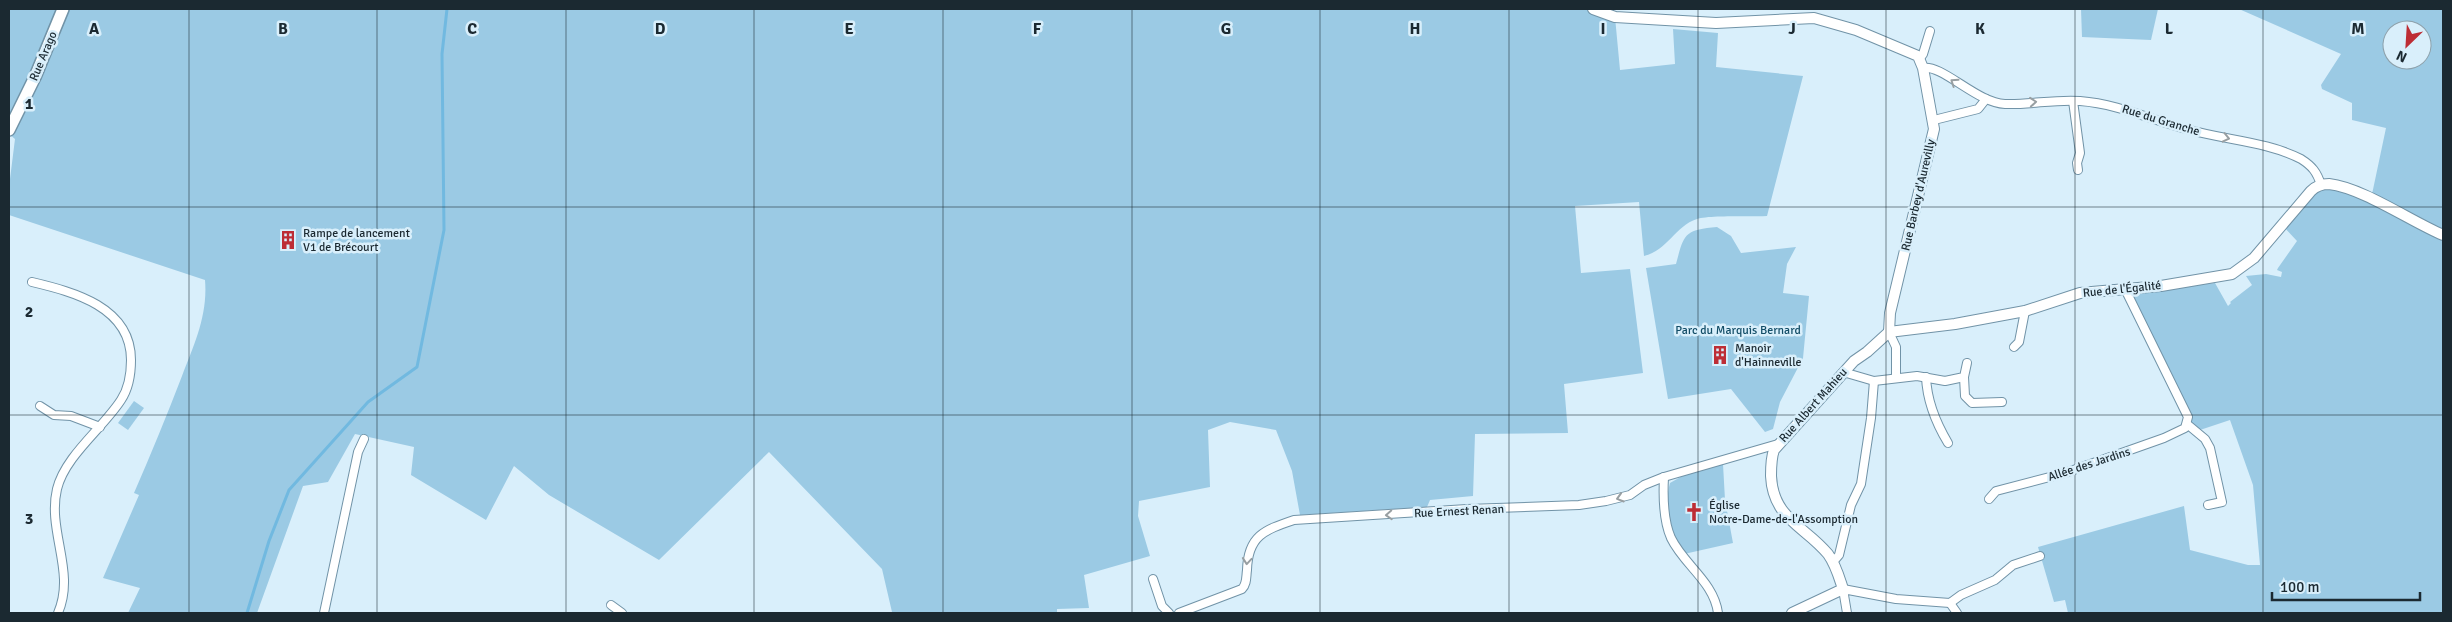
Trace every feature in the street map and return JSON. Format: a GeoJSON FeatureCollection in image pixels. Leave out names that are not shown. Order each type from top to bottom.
{"type":"FeatureCollection","features":[{"type":"Feature","properties":{"kind":"main road","name":"Rue Arago"},"geometry":{"type":"LineString","coordinates":[[9,130],[35,77],[63,9]]}},
{"type":"Feature","properties":{"kind":"street"},"geometry":{"type":"LineString","coordinates":[[1593,9],[1615,17],[1716,23],[1814,13],[1914,53],[1921,63]]}},
{"type":"Feature","properties":{"kind":"street"},"geometry":{"type":"LineString","coordinates":[[1921,63],[1930,31]]}},
{"type":"Feature","properties":{"kind":"street","name":"Rue du Granche"},"geometry":{"type":"LineString","coordinates":[[1921,63],[1935,69],[1967,90],[1986,99],[2005,104],[2073,100],[2106,104],[2191,130],[2287,153],[2315,169],[2321,185]]}},
{"type":"Feature","properties":{"kind":"street","name":"Rue Barbey d'Aurevilly"},"geometry":{"type":"LineString","coordinates":[[1889,332],[1890,314],[1934,129],[1934,120],[1921,63]]}},
{"type":"Feature","properties":{"kind":"street"},"geometry":{"type":"LineString","coordinates":[[1934,120],[1978,109],[1986,99]]}},
{"type":"Feature","properties":{"kind":"street"},"geometry":{"type":"LineString","coordinates":[[2073,100],[2080,153],[2077,163],[2078,170]]}},
{"type":"Feature","properties":{"kind":"street"},"geometry":{"type":"LineString","coordinates":[[2321,185],[2336,186],[2359,194],[2443,235]]}},
{"type":"Feature","properties":{"kind":"street","name":"Rue de l'Égalité"},"geometry":{"type":"LineString","coordinates":[[1889,332],[1955,324],[2025,311],[2080,293],[2211,279],[2237,273],[2276,234],[2311,191],[2321,185]]}},
{"type":"Feature","properties":{"kind":"street"},"geometry":{"type":"LineString","coordinates":[[32,282],[95,302],[118,323],[126,338],[131,356],[128,384],[121,400],[70,463],[57,490],[56,512],[65,590],[58,613]]}},
{"type":"Feature","properties":{"kind":"street"},"geometry":{"type":"LineString","coordinates":[[2125,289],[2188,417],[2187,424],[2205,439],[2210,448],[2222,502],[2208,504]]}},
{"type":"Feature","properties":{"kind":"street"},"geometry":{"type":"LineString","coordinates":[[2014,347],[2020,342],[2025,311]]}},
{"type":"Feature","properties":{"kind":"street"},"geometry":{"type":"LineString","coordinates":[[1889,332],[1896,347],[1896,378]]}},
{"type":"Feature","properties":{"kind":"street","name":"Rue Albert Mahieu"},"geometry":{"type":"LineString","coordinates":[[1833,562],[1826,552],[1788,517],[1774,495],[1771,468],[1772,454],[1778,444],[1810,411],[1843,372],[1889,332]]}},
{"type":"Feature","properties":{"kind":"street"},"geometry":{"type":"LineString","coordinates":[[1967,363],[1964,377],[1965,396],[1972,403],[2002,402]]}},
{"type":"Feature","properties":{"kind":"street"},"geometry":{"type":"LineString","coordinates":[[1843,372],[1874,380],[1926,377],[1945,381],[1964,377]]}},
{"type":"Feature","properties":{"kind":"street"},"geometry":{"type":"LineString","coordinates":[[1926,377],[1927,390],[1937,423],[1948,443]]}},
{"type":"Feature","properties":{"kind":"street"},"geometry":{"type":"LineString","coordinates":[[1847,613],[1843,589],[1833,562],[1839,555],[1851,505],[1861,484],[1870,427],[1874,380]]}},
{"type":"Feature","properties":{"kind":"street"},"geometry":{"type":"LineString","coordinates":[[40,406],[54,415],[71,416],[100,427]]}},
{"type":"Feature","properties":{"kind":"street","name":"Allée des Jardins"},"geometry":{"type":"LineString","coordinates":[[1988,499],[1996,491],[2065,473],[2164,438],[2183,430],[2187,424]]}},
{"type":"Feature","properties":{"kind":"street"},"geometry":{"type":"LineString","coordinates":[[324,613],[358,452],[364,439]]}},
{"type":"Feature","properties":{"kind":"street","name":"Rue Ernest Renan"},"geometry":{"type":"LineString","coordinates":[[1179,613],[1242,589],[1246,581],[1247,556],[1255,539],[1268,529],[1294,520],[1467,509],[1579,505],[1624,497],[1664,477],[1778,444]]}},
{"type":"Feature","properties":{"kind":"street"},"geometry":{"type":"LineString","coordinates":[[1664,477],[1663,496],[1672,539],[1710,590],[1718,613]]}},
{"type":"Feature","properties":{"kind":"street"},"geometry":{"type":"LineString","coordinates":[[1792,613],[1843,589],[1896,599],[1950,603],[1961,595],[1995,580],[2013,565],[2040,556]]}},
{"type":"Feature","properties":{"kind":"street"},"geometry":{"type":"LineString","coordinates":[[1153,579],[1162,606],[1170,613]]}},
{"type":"Feature","properties":{"kind":"street"},"geometry":{"type":"LineString","coordinates":[[1950,603],[1957,613]]}},
{"type":"Feature","properties":{"kind":"street"},"geometry":{"type":"LineString","coordinates":[[611,605],[622,613]]}},
{"type":"Feature","properties":{"kind":"green space"},"geometry":{"type":"Polygon","coordinates":[[[9,9],[1593,9],[1615,17],[1620,70],[1675,64],[1673,29],[1718,33],[1716,67],[1803,76],[1767,216],[1697,219],[1689,222],[1659,249],[1644,256],[1639,202],[1575,206],[1581,273],[1630,269],[1643,373],[1564,384],[1568,433],[1475,434],[1473,496],[1430,500],[1427,507],[1300,515],[1292,471],[1276,430],[1230,422],[1208,430],[1210,487],[1139,501],[1138,516],[1150,556],[1084,575],[1089,608],[1057,609],[1057,613],[888,613],[892,612],[882,569],[769,452],[659,560],[549,495],[514,466],[486,520],[411,475],[414,447],[355,434],[328,482],[303,486],[257,613],[128,613],[140,588],[103,578],[139,495],[134,493],[165,420],[195,341],[202,318],[205,280],[9,215],[9,187],[15,139],[9,134],[9,9]]]}},
{"type":"Feature","properties":{"kind":"green space"},"geometry":{"type":"Polygon","coordinates":[[[2081,9],[2158,9],[2151,40],[2082,37],[2081,9]]]}},
{"type":"Feature","properties":{"kind":"green space"},"geometry":{"type":"Polygon","coordinates":[[[2239,9],[2443,9],[2443,613],[2068,613],[2065,600],[2054,602],[2038,547],[2184,506],[2190,550],[2248,565],[2260,565],[2253,485],[2230,420],[2197,431],[2187,424],[2125,289],[2164,289],[2215,283],[2228,306],[2230,302],[2252,285],[2246,276],[2266,274],[2281,277],[2282,272],[2277,270],[2297,241],[2283,226],[2321,185],[2371,199],[2386,128],[2352,120],[2352,103],[2322,89],[2321,85],[2341,54],[2239,9]]]}},
{"type":"Feature","properties":{"kind":"green space","name":"Parc du Marquis Bernard"},"geometry":{"type":"Polygon","coordinates":[[[1717,227],[1731,236],[1741,253],[1796,247],[1787,264],[1783,293],[1809,296],[1803,358],[1780,402],[1773,429],[1765,432],[1731,389],[1668,399],[1646,268],[1676,264],[1681,246],[1687,235],[1698,230],[1717,227]]]}},
{"type":"Feature","properties":{"kind":"green space"},"geometry":{"type":"Polygon","coordinates":[[[134,401],[144,408],[128,430],[118,423],[134,401]]]}},
{"type":"Feature","properties":{"kind":"green space"},"geometry":{"type":"Polygon","coordinates":[[[1723,464],[1725,500],[1733,543],[1684,554],[1672,529],[1668,510],[1670,483],[1693,470],[1723,464]]]}},
{"type":"Feature","properties":{"kind":"waterway"},"geometry":{"type":"LineString","coordinates":[[247,613],[269,541],[289,490],[368,402],[417,367],[444,230],[442,54],[447,9]]}},
{"type":"Feature","properties":{"kind":"place","name":"Rampe de lancement V1 de Brécourt"},"geometry":{"type":"Point","coordinates":[288,240]}},
{"type":"Feature","properties":{"kind":"place","name":"Manoir d'Hainneville"},"geometry":{"type":"Point","coordinates":[1720,355]}},
{"type":"Feature","properties":{"kind":"place","name":"Église Notre-Dame-de-l'Assomption"},"geometry":{"type":"Point","coordinates":[1694,512]}}]}
